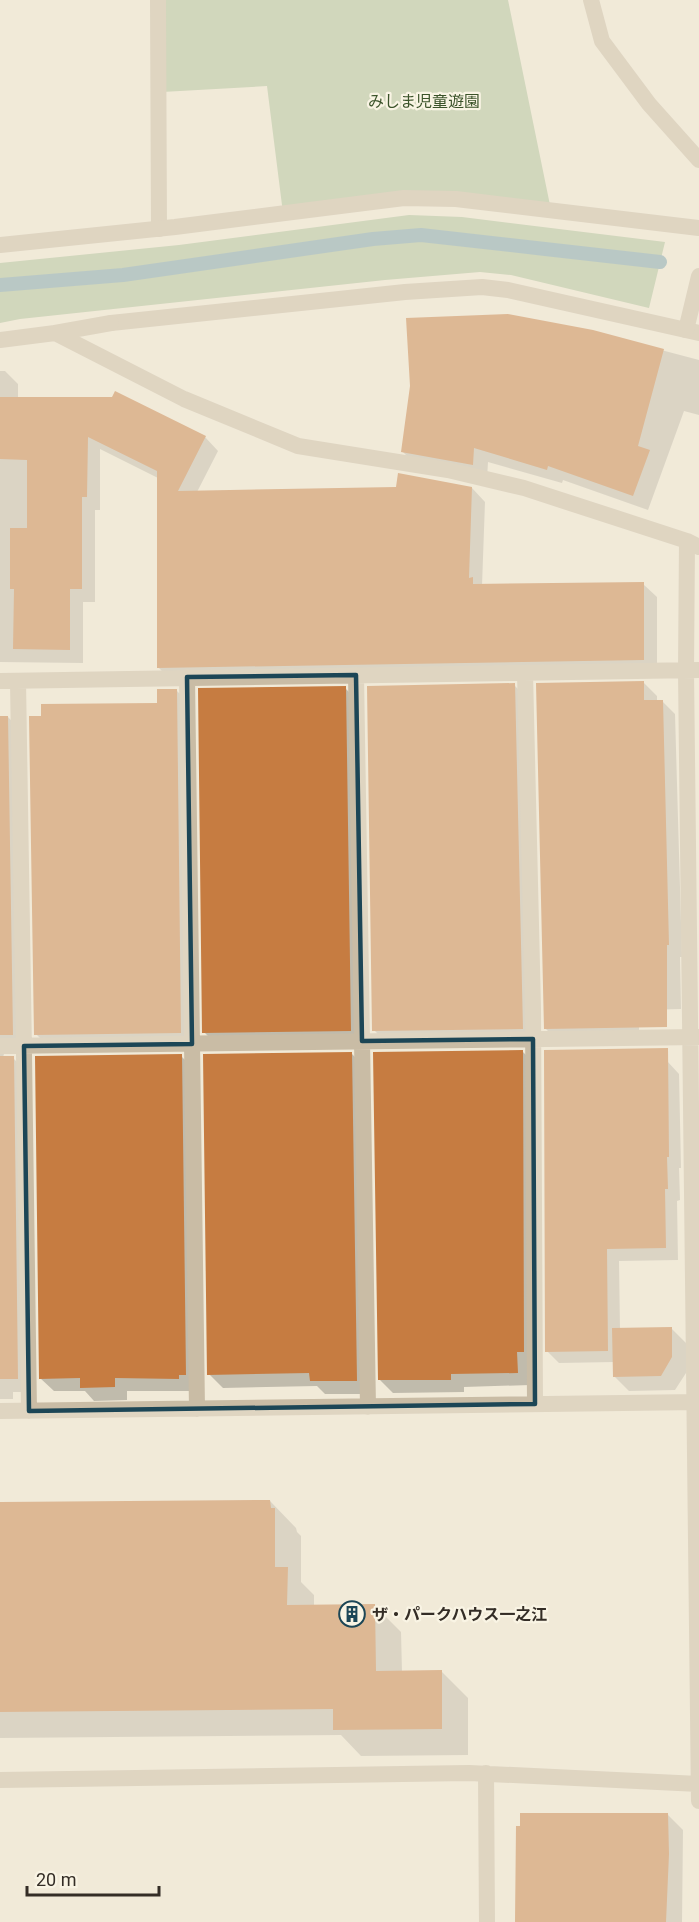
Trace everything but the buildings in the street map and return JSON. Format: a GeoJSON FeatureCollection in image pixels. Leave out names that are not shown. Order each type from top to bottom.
{"type":"FeatureCollection","features":[{"type":"Feature","properties":{"kind":"street"},"geometry":{"type":"LineString","coordinates":[[158,0],[159,229]]}},
{"type":"Feature","properties":{"kind":"street"},"geometry":{"type":"LineString","coordinates":[[591,0],[602,41],[649,104],[699,160]]}},
{"type":"Feature","properties":{"kind":"street"},"geometry":{"type":"LineString","coordinates":[[0,245],[159,229],[404,198],[456,199],[699,228]]}},
{"type":"Feature","properties":{"kind":"street"},"geometry":{"type":"LineString","coordinates":[[0,340],[111,323],[405,292],[482,287],[508,290],[693,331],[699,276]]}},
{"type":"Feature","properties":{"kind":"street"},"geometry":{"type":"LineString","coordinates":[[55,333],[184,399],[298,446],[448,470],[524,488],[693,544],[699,1801]]}},
{"type":"Feature","properties":{"kind":"street"},"geometry":{"type":"LineString","coordinates":[[0,681],[692,671]]}},
{"type":"Feature","properties":{"kind":"street"},"geometry":{"type":"LineString","coordinates":[[525,673],[533,1039],[536,1404]]}},
{"type":"Feature","properties":{"kind":"street"},"geometry":{"type":"LineString","coordinates":[[356,675],[368,1407]]}},
{"type":"Feature","properties":{"kind":"street"},"geometry":{"type":"LineString","coordinates":[[187,678],[197,1408]]}},
{"type":"Feature","properties":{"kind":"street"},"geometry":{"type":"LineString","coordinates":[[18,681],[29,1411]]}},
{"type":"Feature","properties":{"kind":"street"},"geometry":{"type":"LineString","coordinates":[[0,1046],[695,1037]]}},
{"type":"Feature","properties":{"kind":"street"},"geometry":{"type":"LineString","coordinates":[[0,1411],[697,1402]]}},
{"type":"Feature","properties":{"kind":"street"},"geometry":{"type":"LineString","coordinates":[[0,1780],[486,1773],[699,1784]]}},
{"type":"Feature","properties":{"kind":"street"},"geometry":{"type":"LineString","coordinates":[[486,1773],[487,1922]]}},
{"type":"Feature","properties":{"kind":"highlighted area"},"geometry":{"type":"Polygon","coordinates":[[[356,675],[362,1041],[533,1039],[535,1404],[29,1411],[24,1046],[192,1044],[187,677],[356,675]]]}},
{"type":"Feature","properties":{"kind":"green space","name":"みしま児童遊園"},"geometry":{"type":"Polygon","coordinates":[[[162,0],[508,0],[551,210],[371,199],[283,213],[267,86],[162,92],[162,0]]]}},
{"type":"Feature","properties":{"kind":"green space"},"geometry":{"type":"Polygon","coordinates":[[[409,215],[462,217],[665,242],[649,308],[511,275],[480,272],[385,280],[0,323],[0,263],[179,245],[409,215]]]}},
{"type":"Feature","properties":{"kind":"waterway"},"geometry":{"type":"LineString","coordinates":[[0,285],[123,275],[373,239],[421,235],[660,262]]}},
{"type":"Feature","properties":{"kind":"place","name":"ザ・パークハウス一之江"},"geometry":{"type":"Point","coordinates":[352,1614]}}]}
